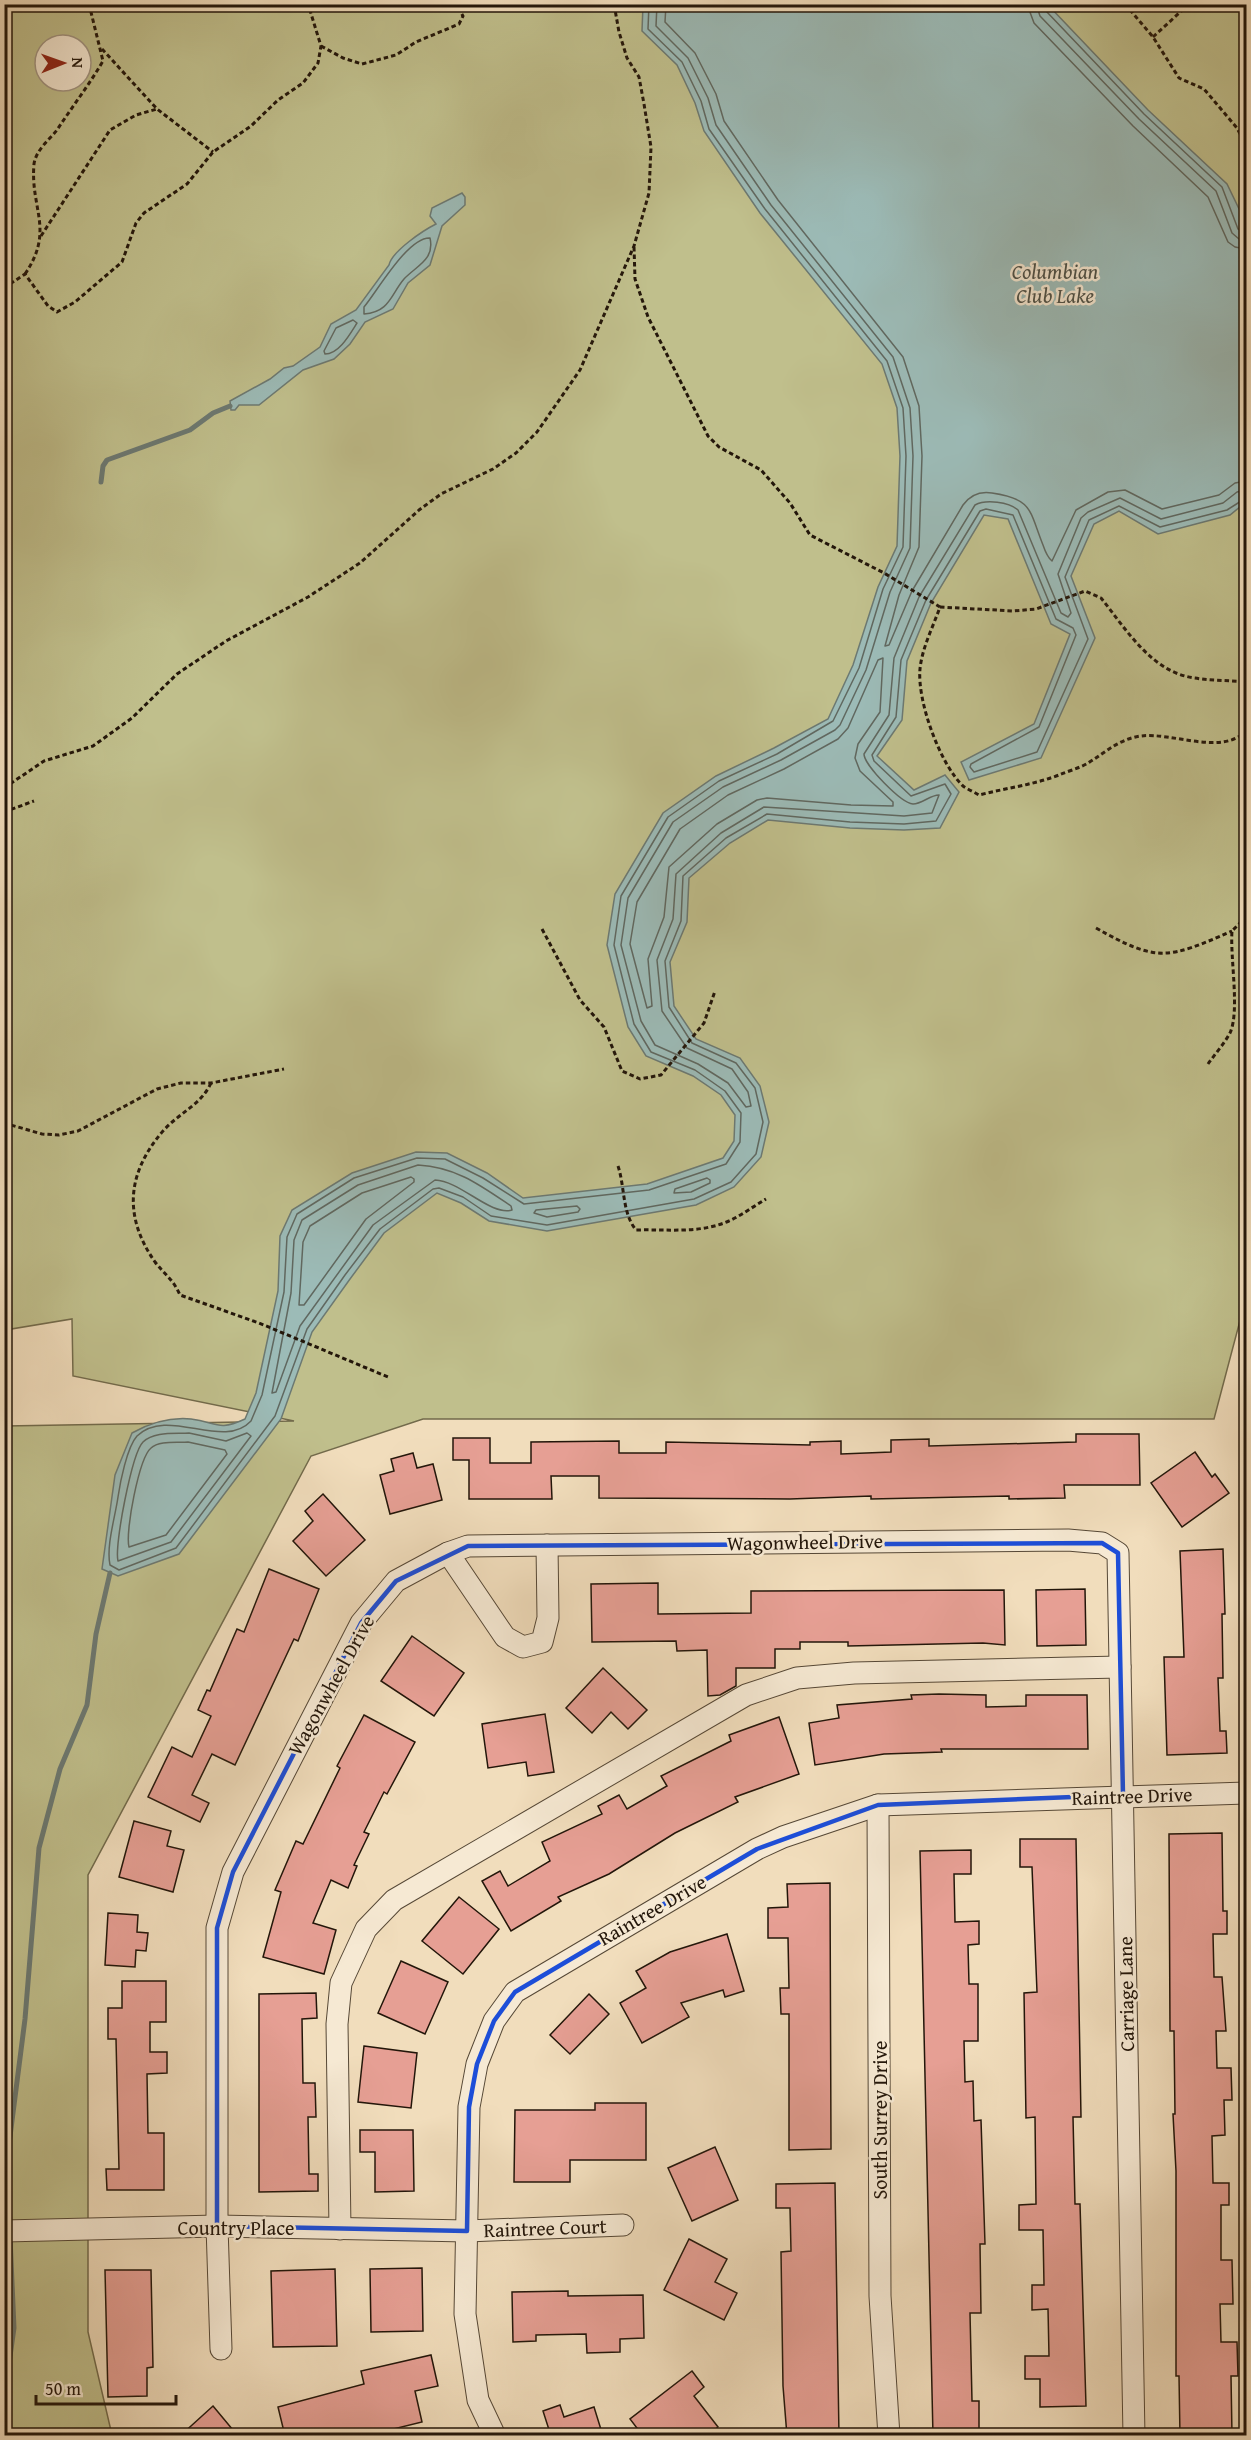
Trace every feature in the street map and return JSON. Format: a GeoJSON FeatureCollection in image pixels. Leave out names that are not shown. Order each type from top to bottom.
{"type":"FeatureCollection","features":[{"type":"Feature","properties":{"kind":"street","name":"Wagonwheel Drive"},"geometry":{"type":"LineString","coordinates":[[221,2349],[217,2226],[217,1928],[233,1872],[361,1623],[396,1581],[448,1553],[468,1546],[1068,1540],[1102,1543],[1118,1553]]}},
{"type":"Feature","properties":{"kind":"street"},"geometry":{"type":"LineString","coordinates":[[448,1553],[505,1637],[523,1647],[542,1642],[546,1626],[547,1545]]}},
{"type":"Feature","properties":{"kind":"street","name":"Carriage Lane"},"geometry":{"type":"LineString","coordinates":[[1118,1553],[1134,2436]]}},
{"type":"Feature","properties":{"kind":"street"},"geometry":{"type":"LineString","coordinates":[[340,2229],[337,2024],[341,1983],[366,1929],[394,1900],[746,1695],[796,1678],[854,1673],[1120,1667]]}},
{"type":"Feature","properties":{"kind":"street","name":"Raintree Drive"},"geometry":{"type":"LineString","coordinates":[[495,2436],[478,2400],[465,2314],[469,2107],[477,2064],[494,2021],[515,1992],[757,1849],[783,1837],[878,1805],[1123,1795],[1246,1793]]}},
{"type":"Feature","properties":{"kind":"street","name":"South Surrey Drive"},"geometry":{"type":"LineString","coordinates":[[878,1805],[880,2296],[889,2436]]}},
{"type":"Feature","properties":{"kind":"street","name":"Raintree Court"},"geometry":{"type":"LineString","coordinates":[[467,2231],[623,2224]]}},
{"type":"Feature","properties":{"kind":"street","name":"Country Place"},"geometry":{"type":"LineString","coordinates":[[4,2231],[217,2226],[467,2231]]}},
{"type":"Feature","properties":{"kind":"path"},"geometry":{"type":"LineString","coordinates":[[4,288],[25,274],[36,257],[42,226],[34,162],[103,61],[102,49],[89,4]]}},
{"type":"Feature","properties":{"kind":"path"},"geometry":{"type":"LineString","coordinates":[[25,274],[48,306],[57,312],[75,302],[122,262],[136,223],[144,213],[187,184],[213,152],[250,126],[278,100],[303,84],[318,63],[321,45],[308,4]]}},
{"type":"Feature","properties":{"kind":"path"},"geometry":{"type":"LineString","coordinates":[[321,45],[343,58],[362,64],[383,60],[459,24],[463,16],[456,4]]}},
{"type":"Feature","properties":{"kind":"path"},"geometry":{"type":"LineString","coordinates":[[4,788],[44,761],[93,746],[132,718],[154,694],[187,668],[226,641],[308,597],[360,563],[400,525],[441,494],[493,469],[516,453],[543,424],[580,370],[634,246],[649,193],[651,147],[639,77],[627,58],[614,4]]}},
{"type":"Feature","properties":{"kind":"path"},"geometry":{"type":"LineString","coordinates":[[1125,4],[1153,37],[1179,78],[1204,89],[1237,128],[1246,145]]}},
{"type":"Feature","properties":{"kind":"path"},"geometry":{"type":"LineString","coordinates":[[1153,37],[1189,4]]}},
{"type":"Feature","properties":{"kind":"path"},"geometry":{"type":"LineString","coordinates":[[102,49],[157,109],[213,152]]}},
{"type":"Feature","properties":{"kind":"path"},"geometry":{"type":"LineString","coordinates":[[40,236],[110,129],[136,115],[157,109]]}},
{"type":"Feature","properties":{"kind":"path"},"geometry":{"type":"LineString","coordinates":[[634,246],[635,279],[648,317],[708,436],[719,447],[761,470],[790,503],[810,535],[884,573],[940,607],[1013,611],[1036,609],[1085,591],[1101,598],[1138,646],[1172,671],[1193,678],[1246,682]]}},
{"type":"Feature","properties":{"kind":"path"},"geometry":{"type":"LineString","coordinates":[[940,607],[920,670],[930,727],[947,762],[963,786],[979,795],[1033,784],[1088,763],[1108,747],[1137,736],[1161,734],[1194,742],[1220,743],[1242,736],[1246,731]]}},
{"type":"Feature","properties":{"kind":"path"},"geometry":{"type":"LineString","coordinates":[[4,812],[34,801]]}},
{"type":"Feature","properties":{"kind":"path"},"geometry":{"type":"LineString","coordinates":[[1096,927],[1148,954],[1162,955],[1200,945],[1232,931],[1246,917]]}},
{"type":"Feature","properties":{"kind":"path"},"geometry":{"type":"LineString","coordinates":[[542,929],[580,1000],[604,1027],[622,1071],[640,1079],[661,1075],[704,1023],[715,991]]}},
{"type":"Feature","properties":{"kind":"path"},"geometry":{"type":"LineString","coordinates":[[1208,1064],[1230,1033],[1236,1011],[1231,956],[1232,931]]}},
{"type":"Feature","properties":{"kind":"path"},"geometry":{"type":"LineString","coordinates":[[4,1123],[42,1134],[69,1133],[102,1120],[157,1089],[181,1083],[211,1083],[284,1069]]}},
{"type":"Feature","properties":{"kind":"path"},"geometry":{"type":"LineString","coordinates":[[211,1083],[204,1098],[181,1113],[143,1157],[132,1197],[135,1227],[156,1263],[173,1279],[180,1295],[259,1323],[314,1348],[388,1377]]}},
{"type":"Feature","properties":{"kind":"path"},"geometry":{"type":"LineString","coordinates":[[618,1166],[628,1220],[636,1230],[688,1230],[731,1220],[766,1199]]}},
{"type":"Feature","properties":{"kind":"highlighted area"},"geometry":{"type":"Polygon","coordinates":[[[1102,1543],[1118,1553],[1123,1795],[878,1805],[757,1849],[515,1992],[494,2021],[477,2064],[469,2107],[467,2231],[217,2226],[217,1928],[233,1872],[361,1623],[396,1581],[468,1546],[1102,1543]]]}},
{"type":"Feature","properties":{"kind":"shaded area"},"geometry":{"type":"Polygon","coordinates":[[[5,5],[1246,5],[1246,1298],[1214,1419],[423,1419],[311,1456],[88,1875],[88,2332],[112,2435],[5,2435],[5,1426],[294,1421],[73,1376],[72,1319],[5,1330],[5,5]]]}},
{"type":"Feature","properties":{"kind":"water","name":"Columbian Club Lake"},"geometry":{"type":"Polygon","coordinates":[[[643,5],[1048,5],[1148,110],[1227,184],[1241,213],[1246,239],[1246,502],[1230,515],[1158,534],[1119,511],[1094,524],[1071,576],[1095,638],[1041,758],[969,780],[961,762],[1034,724],[1070,634],[1051,624],[1008,519],[984,515],[931,603],[907,661],[902,720],[877,756],[914,790],[945,775],[959,792],[940,828],[904,830],[850,828],[768,820],[730,843],[689,878],[687,922],[670,962],[674,1006],[696,1039],[740,1058],[760,1086],[769,1122],[761,1157],[734,1187],[696,1205],[547,1231],[489,1221],[461,1203],[437,1193],[384,1233],[312,1332],[281,1419],[179,1554],[118,1576],[102,1569],[115,1475],[132,1433],[146,1426],[175,1419],[200,1420],[222,1426],[245,1419],[256,1393],[278,1291],[280,1236],[292,1210],[352,1173],[416,1152],[447,1153],[487,1173],[523,1198],[647,1184],[723,1158],[734,1141],[735,1115],[721,1095],[693,1076],[646,1056],[628,1027],[607,945],[615,894],[663,813],[716,776],[828,719],[853,665],[878,587],[897,546],[900,456],[897,408],[882,364],[760,213],[704,131],[695,103],[677,65],[642,31],[643,5]]]}},
{"type":"Feature","properties":{"kind":"water"},"geometry":{"type":"Polygon","coordinates":[[[462,193],[465,197],[465,205],[442,226],[430,265],[408,283],[393,309],[365,322],[350,344],[334,359],[303,370],[259,405],[239,405],[235,410],[231,410],[230,401],[270,379],[284,368],[293,366],[320,347],[331,324],[356,310],[391,259],[402,247],[436,224],[430,216],[432,208],[462,193]]]}},
{"type":"Feature","properties":{"kind":"building"},"geometry":{"type":"Polygon","coordinates":[[[1076,1434],[1139,1434],[1140,1485],[1064,1485],[1065,1498],[1009,1499],[1009,1496],[871,1499],[871,1496],[790,1499],[599,1498],[599,1476],[551,1476],[552,1499],[469,1499],[469,1460],[453,1460],[453,1438],[490,1438],[490,1463],[531,1463],[531,1442],[619,1441],[619,1453],[666,1453],[666,1442],[810,1445],[810,1442],[841,1441],[841,1454],[891,1452],[891,1440],[929,1439],[929,1446],[1076,1442],[1076,1434]]]}},
{"type":"Feature","properties":{"kind":"building"},"geometry":{"type":"Polygon","coordinates":[[[1195,1452],[1212,1477],[1215,1474],[1229,1493],[1182,1527],[1151,1483],[1195,1452]]]}},
{"type":"Feature","properties":{"kind":"building"},"geometry":{"type":"Polygon","coordinates":[[[413,1453],[417,1468],[433,1464],[442,1500],[390,1514],[380,1475],[394,1471],[391,1459],[413,1453]]]}},
{"type":"Feature","properties":{"kind":"building"},"geometry":{"type":"Polygon","coordinates":[[[323,1494],[365,1540],[326,1576],[293,1541],[313,1521],[305,1511],[323,1494]]]}},
{"type":"Feature","properties":{"kind":"building"},"geometry":{"type":"Polygon","coordinates":[[[1223,1549],[1225,1614],[1222,1614],[1223,1678],[1218,1678],[1220,1731],[1226,1731],[1227,1753],[1167,1755],[1164,1657],[1184,1657],[1180,1551],[1223,1549]]]}},
{"type":"Feature","properties":{"kind":"building"},"geometry":{"type":"Polygon","coordinates":[[[269,1569],[319,1589],[298,1641],[294,1639],[235,1765],[212,1754],[192,1795],[209,1803],[200,1822],[148,1797],[172,1747],[192,1757],[211,1716],[198,1710],[207,1690],[210,1691],[237,1629],[244,1632],[269,1569]]]}},
{"type":"Feature","properties":{"kind":"building"},"geometry":{"type":"Polygon","coordinates":[[[658,1583],[658,1614],[751,1613],[751,1591],[1004,1590],[1005,1645],[983,1643],[848,1646],[848,1642],[800,1642],[800,1649],[775,1649],[775,1668],[736,1668],[736,1686],[720,1695],[708,1696],[707,1650],[677,1651],[676,1641],[592,1642],[591,1584],[658,1583]]]}},
{"type":"Feature","properties":{"kind":"building"},"geometry":{"type":"Polygon","coordinates":[[[1085,1589],[1086,1645],[1037,1646],[1036,1590],[1085,1589]]]}},
{"type":"Feature","properties":{"kind":"building"},"geometry":{"type":"Polygon","coordinates":[[[412,1636],[464,1673],[434,1716],[381,1681],[412,1636]]]}},
{"type":"Feature","properties":{"kind":"building"},"geometry":{"type":"Polygon","coordinates":[[[603,1668],[647,1710],[628,1729],[611,1712],[592,1733],[566,1708],[603,1668]]]}},
{"type":"Feature","properties":{"kind":"building"},"geometry":{"type":"Polygon","coordinates":[[[911,1695],[986,1695],[986,1707],[1026,1706],[1026,1695],[1087,1695],[1088,1749],[941,1749],[942,1752],[884,1754],[815,1765],[809,1723],[839,1718],[837,1705],[912,1699],[911,1695]]]}},
{"type":"Feature","properties":{"kind":"building"},"geometry":{"type":"Polygon","coordinates":[[[545,1714],[554,1772],[528,1776],[526,1762],[488,1768],[482,1724],[545,1714]]]}},
{"type":"Feature","properties":{"kind":"building"},"geometry":{"type":"Polygon","coordinates":[[[364,1715],[415,1742],[387,1794],[384,1792],[364,1832],[369,1834],[354,1865],[357,1866],[348,1888],[331,1880],[313,1923],[336,1930],[324,1974],[263,1957],[281,1892],[275,1890],[296,1841],[303,1844],[340,1768],[337,1766],[364,1715]]]}},
{"type":"Feature","properties":{"kind":"building"},"geometry":{"type":"Polygon","coordinates":[[[779,1717],[799,1774],[735,1797],[738,1802],[675,1833],[609,1874],[558,1897],[561,1901],[511,1931],[482,1881],[500,1871],[508,1886],[550,1861],[542,1842],[602,1814],[598,1806],[619,1795],[627,1809],[667,1786],[661,1776],[731,1741],[729,1735],[779,1717]]]}},
{"type":"Feature","properties":{"kind":"building"},"geometry":{"type":"Polygon","coordinates":[[[134,1821],[171,1831],[167,1846],[184,1850],[173,1892],[119,1877],[134,1821]]]}},
{"type":"Feature","properties":{"kind":"building"},"geometry":{"type":"Polygon","coordinates":[[[1222,1833],[1223,1911],[1227,1911],[1227,1934],[1213,1934],[1214,1977],[1222,1977],[1226,2031],[1216,2031],[1217,2068],[1231,2068],[1232,2100],[1224,2100],[1225,2135],[1212,2136],[1213,2183],[1229,2183],[1229,2205],[1221,2205],[1221,2260],[1232,2260],[1233,2304],[1220,2304],[1221,2342],[1237,2342],[1238,2376],[1231,2376],[1232,2436],[1180,2436],[1179,2376],[1176,2376],[1176,2171],[1173,2114],[1175,2114],[1174,2031],[1170,2031],[1169,1834],[1222,1833]]]}},
{"type":"Feature","properties":{"kind":"building"},"geometry":{"type":"Polygon","coordinates":[[[1020,1839],[1076,1839],[1081,2117],[1073,2117],[1075,2204],[1080,2204],[1086,2406],[1040,2407],[1040,2379],[1025,2379],[1025,2356],[1049,2356],[1048,2309],[1032,2310],[1032,2285],[1044,2285],[1043,2230],[1019,2230],[1019,2205],[1036,2204],[1035,2117],[1026,2118],[1024,1993],[1037,1992],[1032,1867],[1020,1867],[1020,1839]]]}},
{"type":"Feature","properties":{"kind":"building"},"geometry":{"type":"Polygon","coordinates":[[[971,1850],[971,1874],[954,1874],[955,1922],[979,1921],[979,1944],[968,1945],[969,1984],[978,1984],[978,2041],[964,2041],[965,2082],[973,2081],[974,2121],[981,2120],[985,2244],[980,2244],[981,2313],[970,2313],[972,2401],[979,2401],[979,2436],[933,2436],[920,1851],[971,1850]]]}},
{"type":"Feature","properties":{"kind":"building"},"geometry":{"type":"Polygon","coordinates":[[[830,1883],[831,2149],[789,2150],[789,2014],[781,2014],[780,1988],[789,1988],[788,1938],[768,1938],[768,1908],[788,1907],[787,1884],[830,1883]]]}},
{"type":"Feature","properties":{"kind":"building"},"geometry":{"type":"Polygon","coordinates":[[[459,1897],[499,1929],[463,1974],[422,1941],[459,1897]]]}},
{"type":"Feature","properties":{"kind":"building"},"geometry":{"type":"Polygon","coordinates":[[[108,1913],[138,1915],[137,1932],[148,1933],[146,1951],[136,1950],[135,1967],[105,1965],[108,1913]]]}},
{"type":"Feature","properties":{"kind":"building"},"geometry":{"type":"Polygon","coordinates":[[[727,1934],[744,1991],[725,1997],[723,1990],[681,2003],[689,2017],[642,2043],[620,2003],[646,1988],[636,1971],[670,1952],[727,1934]]]}},
{"type":"Feature","properties":{"kind":"building"},"geometry":{"type":"Polygon","coordinates":[[[401,1961],[448,1982],[425,2034],[378,2013],[401,1961]]]}},
{"type":"Feature","properties":{"kind":"building"},"geometry":{"type":"Polygon","coordinates":[[[122,1981],[166,1981],[166,2022],[150,2022],[150,2052],[167,2052],[167,2073],[147,2074],[148,2133],[164,2133],[164,2190],[107,2190],[106,2169],[119,2169],[116,2039],[108,2039],[108,2008],[122,2008],[122,1981]]]}},
{"type":"Feature","properties":{"kind":"building"},"geometry":{"type":"Polygon","coordinates":[[[316,1993],[317,2018],[302,2019],[303,2083],[315,2083],[316,2117],[308,2117],[309,2174],[318,2174],[318,2191],[259,2192],[259,1994],[316,1993]]]}},
{"type":"Feature","properties":{"kind":"building"},"geometry":{"type":"Polygon","coordinates":[[[589,1994],[609,2014],[570,2054],[550,2035],[589,1994]]]}},
{"type":"Feature","properties":{"kind":"building"},"geometry":{"type":"Polygon","coordinates":[[[364,2046],[417,2053],[411,2108],[358,2102],[364,2046]]]}},
{"type":"Feature","properties":{"kind":"building"},"geometry":{"type":"Polygon","coordinates":[[[595,2103],[646,2103],[646,2160],[570,2160],[570,2182],[514,2182],[515,2110],[595,2110],[595,2103]]]}},
{"type":"Feature","properties":{"kind":"building"},"geometry":{"type":"Polygon","coordinates":[[[360,2130],[413,2130],[414,2191],[375,2192],[375,2152],[360,2152],[360,2130]]]}},
{"type":"Feature","properties":{"kind":"building"},"geometry":{"type":"Polygon","coordinates":[[[715,2147],[738,2200],[692,2221],[668,2168],[715,2147]]]}},
{"type":"Feature","properties":{"kind":"building"},"geometry":{"type":"Polygon","coordinates":[[[835,2183],[839,2436],[787,2436],[783,2386],[781,2252],[791,2251],[790,2208],[776,2208],[776,2184],[835,2183]]]}},
{"type":"Feature","properties":{"kind":"building"},"geometry":{"type":"Polygon","coordinates":[[[689,2239],[727,2259],[715,2282],[737,2293],[724,2320],[664,2290],[689,2239]]]}},
{"type":"Feature","properties":{"kind":"building"},"geometry":{"type":"Polygon","coordinates":[[[422,2268],[423,2331],[371,2332],[370,2269],[422,2268]]]}},
{"type":"Feature","properties":{"kind":"building"},"geometry":{"type":"Polygon","coordinates":[[[335,2269],[337,2346],[273,2347],[271,2271],[335,2269]]]}},
{"type":"Feature","properties":{"kind":"building"},"geometry":{"type":"Polygon","coordinates":[[[105,2270],[151,2270],[153,2367],[147,2368],[147,2396],[108,2397],[105,2270]]]}},
{"type":"Feature","properties":{"kind":"building"},"geometry":{"type":"Polygon","coordinates":[[[568,2291],[568,2296],[643,2295],[644,2338],[620,2339],[620,2352],[587,2353],[586,2334],[536,2335],[536,2341],[513,2342],[512,2292],[568,2291]]]}},
{"type":"Feature","properties":{"kind":"building"},"geometry":{"type":"Polygon","coordinates":[[[431,2355],[438,2386],[415,2391],[422,2422],[365,2436],[285,2436],[278,2407],[364,2384],[361,2371],[431,2355]]]}},
{"type":"Feature","properties":{"kind":"building"},"geometry":{"type":"Polygon","coordinates":[[[692,2371],[704,2387],[694,2396],[718,2427],[707,2436],[643,2436],[630,2419],[692,2371]]]}},
{"type":"Feature","properties":{"kind":"building"},"geometry":{"type":"Polygon","coordinates":[[[560,2405],[564,2417],[594,2407],[603,2436],[551,2436],[543,2411],[560,2405]]]}},
{"type":"Feature","properties":{"kind":"building"},"geometry":{"type":"Polygon","coordinates":[[[213,2406],[238,2436],[180,2436],[213,2406]]]}},
{"type":"Feature","properties":{"kind":"waterway"},"geometry":{"type":"LineString","coordinates":[[101,482],[103,466],[107,460],[190,430],[213,413],[230,406]]}},
{"type":"Feature","properties":{"kind":"waterway"},"geometry":{"type":"LineString","coordinates":[[10,2227],[7,2160],[25,2019],[39,1848],[60,1769],[87,1705],[96,1634],[110,1573]]}},
{"type":"Feature","properties":{"kind":"waterway"},"geometry":{"type":"LineString","coordinates":[[4,2399],[14,2328],[10,2237]]}}]}
